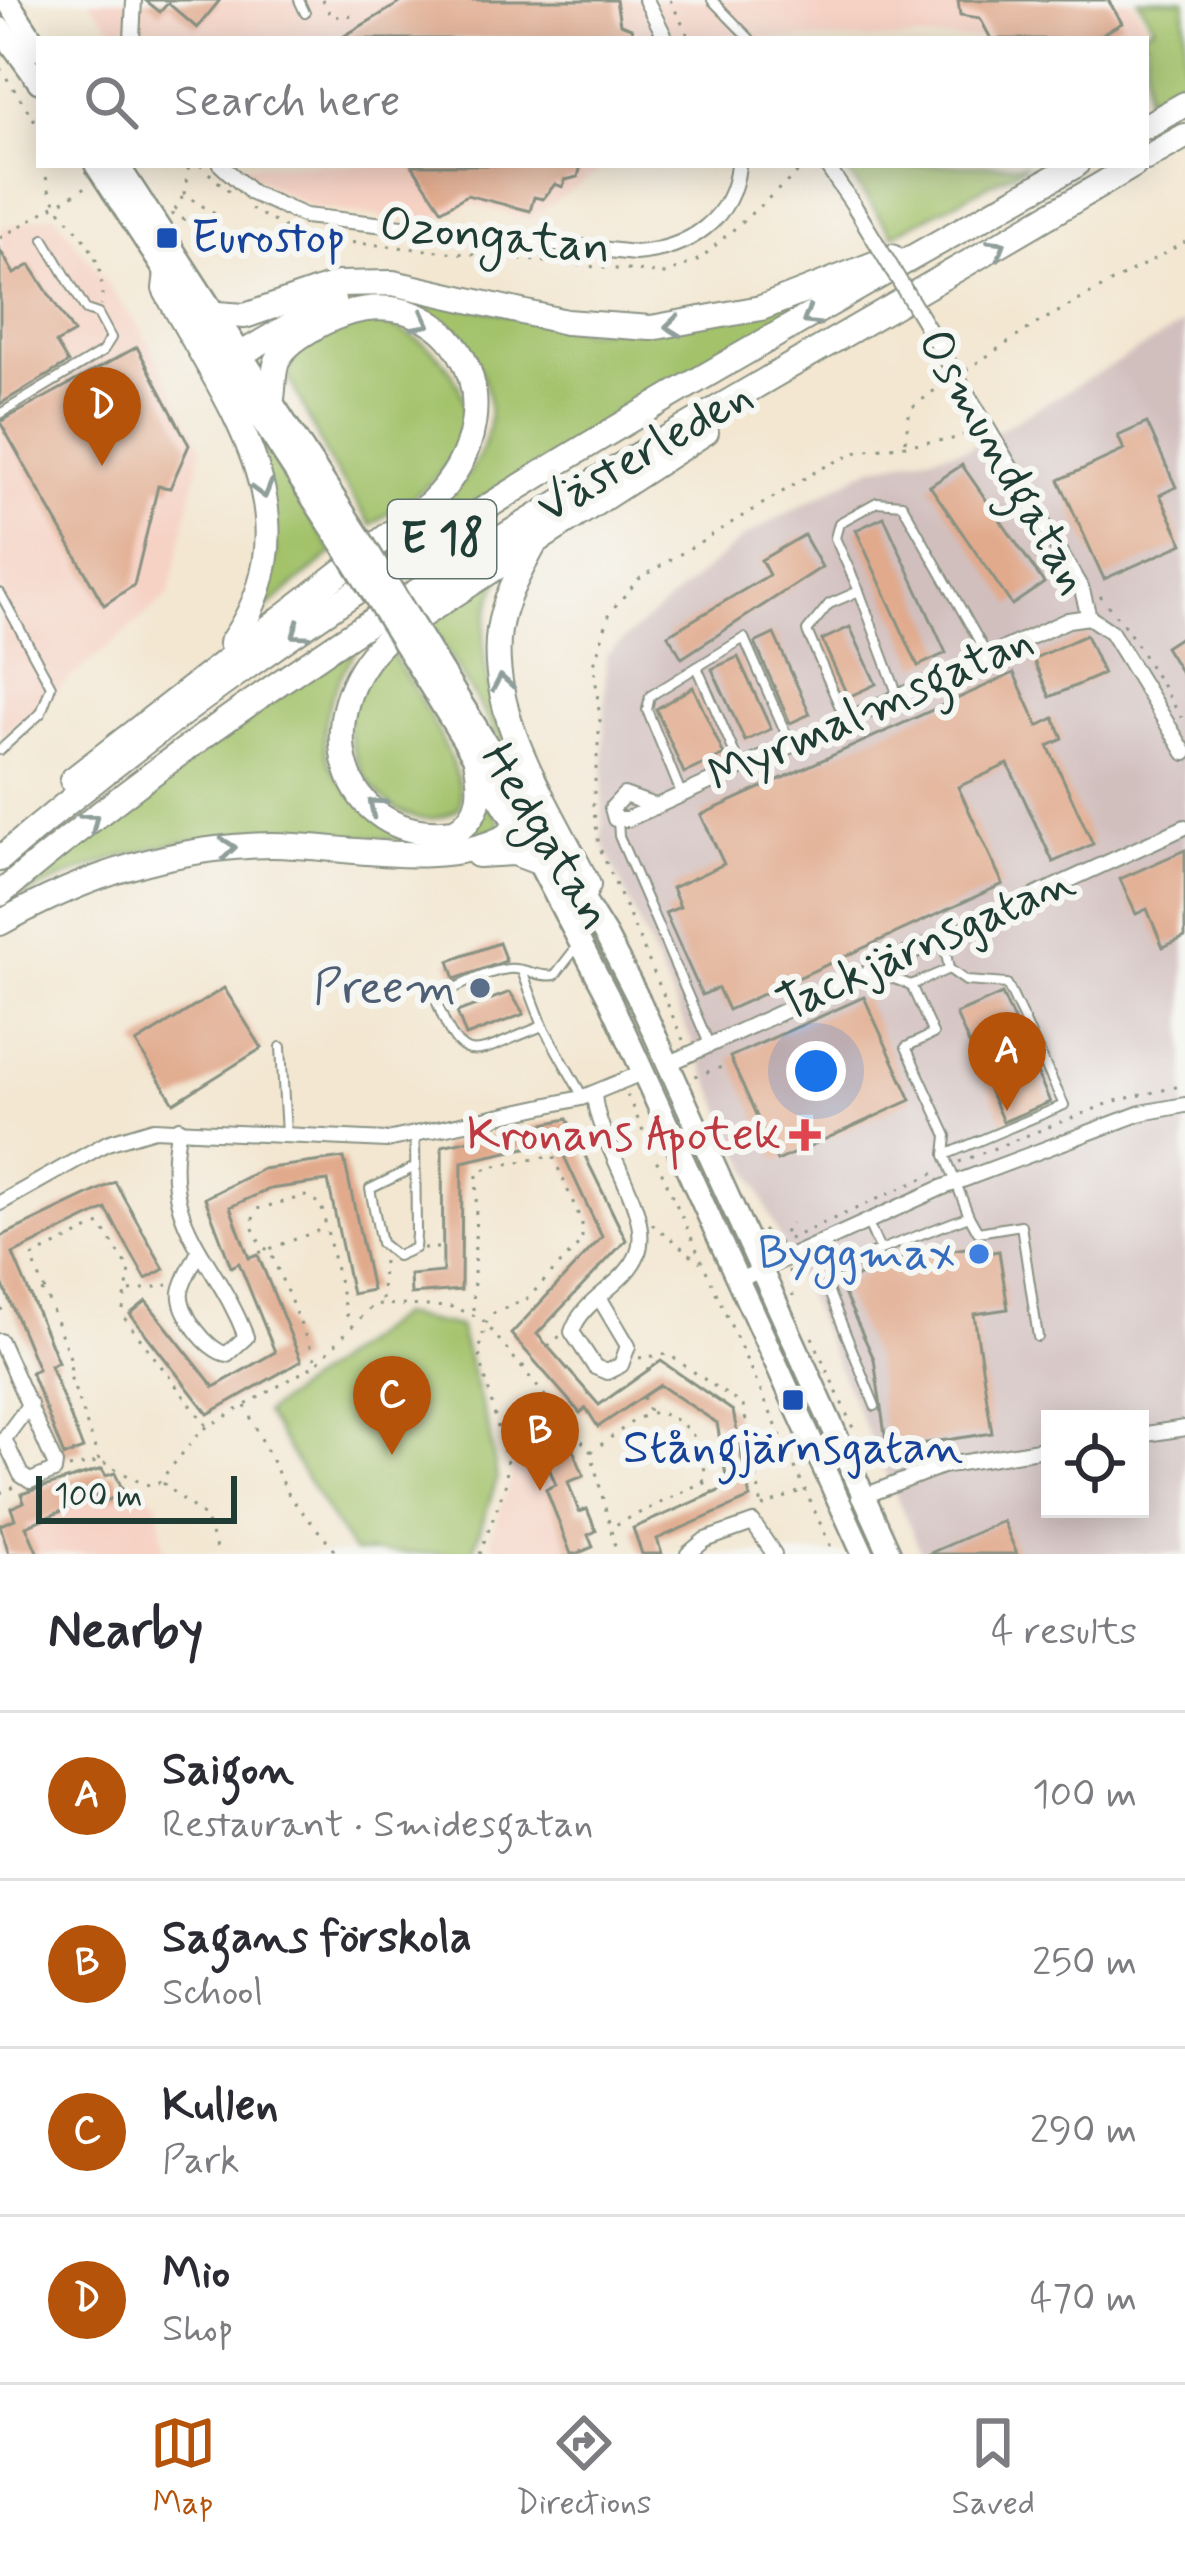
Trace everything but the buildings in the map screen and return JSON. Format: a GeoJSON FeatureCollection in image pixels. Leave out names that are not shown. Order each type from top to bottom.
{"type":"FeatureCollection","features":[{"type":"Feature","properties":{"kind":"highway"},"geometry":{"type":"LineString","coordinates":[[1149,124],[1185,104]]}},
{"type":"Feature","properties":{"kind":"highway"},"geometry":{"type":"LineString","coordinates":[[1149,156],[1185,136]]}},
{"type":"Feature","properties":{"kind":"highway","name":"Västerleden"},"geometry":{"type":"LineString","coordinates":[[0,859],[129,755],[321,617],[608,438],[1071,168]]}},
{"type":"Feature","properties":{"kind":"highway","name":"Västerleden"},"geometry":{"type":"LineString","coordinates":[[0,894],[200,737],[337,641],[626,461],[847,337],[1130,168]]}},
{"type":"Feature","properties":{"kind":"highway","name":"E 18"},"geometry":{"type":"LineString","coordinates":[[217,314],[245,316],[317,289],[393,283],[566,322],[651,328],[721,319],[795,297],[898,254],[911,260]]}},
{"type":"Feature","properties":{"kind":"highway","name":"E 18"},"geometry":{"type":"LineString","coordinates":[[167,272],[165,289],[242,434],[269,508],[272,543],[262,591],[216,664]]}},
{"type":"Feature","properties":{"kind":"highway"},"geometry":{"type":"LineString","coordinates":[[235,359],[281,326],[337,298],[364,291],[371,283]]}},
{"type":"Feature","properties":{"kind":"highway","name":"E 18"},"geometry":{"type":"LineString","coordinates":[[0,842],[123,735],[430,502],[462,465],[476,426],[473,385],[457,349],[424,321],[382,308],[346,312],[291,344],[275,365],[272,398]]}},
{"type":"Feature","properties":{"kind":"highway","name":"E 18"},"geometry":{"type":"LineString","coordinates":[[476,760],[481,784],[468,824],[437,833],[413,829],[376,809],[350,778],[338,733],[340,710],[360,666],[387,638],[847,337]]}},
{"type":"Feature","properties":{"kind":"highway","name":"E 18"},"geometry":{"type":"LineString","coordinates":[[536,541],[502,616],[498,665],[513,725],[587,884],[582,897]]}},
{"type":"Feature","properties":{"kind":"highway"},"geometry":{"type":"LineString","coordinates":[[0,923],[76,884],[172,855],[269,845],[431,852],[467,849],[504,838],[515,825],[520,795]]}},
{"type":"Feature","properties":{"kind":"highway"},"geometry":{"type":"LineString","coordinates":[[467,849],[474,856],[514,854],[536,859]]}},
{"type":"Feature","properties":{"kind":"main road"},"geometry":{"type":"LineString","coordinates":[[7,0],[7,30],[36,87]]}},
{"type":"Feature","properties":{"kind":"main road"},"geometry":{"type":"LineString","coordinates":[[7,30],[18,0]]}},
{"type":"Feature","properties":{"kind":"main road"},"geometry":{"type":"LineString","coordinates":[[7,30],[36,47]]}},
{"type":"Feature","properties":{"kind":"main road","name":"Hedgatan"},"geometry":{"type":"LineString","coordinates":[[120,168],[217,314],[235,359],[435,676],[520,795],[678,1065],[761,1269],[890,1554]]}},
{"type":"Feature","properties":{"kind":"main road","name":"Hedgatan"},"geometry":{"type":"LineString","coordinates":[[95,173],[235,359],[272,398],[351,542]]}},
{"type":"Feature","properties":{"kind":"main road","name":"Hedgatan"},"geometry":{"type":"LineString","coordinates":[[435,676],[476,760],[536,859],[644,1072],[863,1554]]}},
{"type":"Feature","properties":{"kind":"main road"},"geometry":{"type":"LineString","coordinates":[[644,1072],[678,1065]]}},
{"type":"Feature","properties":{"kind":"street"},"geometry":{"type":"LineString","coordinates":[[132,36],[134,0]]}},
{"type":"Feature","properties":{"kind":"street"},"geometry":{"type":"LineString","coordinates":[[646,0],[664,36]]}},
{"type":"Feature","properties":{"kind":"street","name":"Ozongatan"},"geometry":{"type":"LineString","coordinates":[[223,168],[252,193],[305,216],[635,253],[686,241],[721,215],[735,190],[738,168]]}},
{"type":"Feature","properties":{"kind":"street","name":"Osmundgatan"},"geometry":{"type":"LineString","coordinates":[[828,168],[1082,590],[1089,617],[1111,632],[1185,753]]}},
{"type":"Feature","properties":{"kind":"street","name":"Myrmalmsgatan"},"geometry":{"type":"LineString","coordinates":[[655,806],[624,795],[615,798],[612,808],[618,820],[655,806],[1068,620],[1089,617]]}},
{"type":"Feature","properties":{"kind":"street","name":"Tackjärnsgatan"},"geometry":{"type":"LineString","coordinates":[[678,1065],[709,1044],[1185,827]]}},
{"type":"Feature","properties":{"kind":"street"},"geometry":{"type":"LineString","coordinates":[[0,1203],[107,1143],[154,1129],[366,1142],[589,1095],[644,1072]]}},
{"type":"Feature","properties":{"kind":"street"},"geometry":{"type":"LineString","coordinates":[[589,1095],[639,1224],[638,1254],[574,1323],[574,1340],[607,1372],[627,1358],[628,1346],[599,1297]]}},
{"type":"Feature","properties":{"kind":"street"},"geometry":{"type":"LineString","coordinates":[[739,1280],[780,1252],[867,1222],[955,1183],[1141,1113],[1185,1105]]}},
{"type":"Feature","properties":{"kind":"street"},"geometry":{"type":"LineString","coordinates":[[179,1128],[175,1198],[198,1253],[246,1337],[235,1351],[218,1354],[210,1348],[182,1305],[184,1285],[198,1253]]}},
{"type":"Feature","properties":{"kind":"street"},"geometry":{"type":"LineString","coordinates":[[0,1341],[31,1404],[56,1464],[54,1471],[30,1481],[21,1474],[4,1439],[31,1404]]}},
{"type":"Feature","properties":{"kind":"street"},"geometry":{"type":"LineString","coordinates":[[1149,1435],[1185,1434]]}},
{"type":"Feature","properties":{"kind":"street"},"geometry":{"type":"LineString","coordinates":[[841,1506],[942,1466],[1041,1450]]}},
{"type":"Feature","properties":{"kind":"street"},"geometry":{"type":"LineString","coordinates":[[688,1554],[705,1540],[753,1523],[774,1554]]}},
{"type":"Feature","properties":{"kind":"lane"},"geometry":{"type":"LineString","coordinates":[[299,0],[305,13]]}},
{"type":"Feature","properties":{"kind":"lane"},"geometry":{"type":"LineString","coordinates":[[712,0],[747,36]]}},
{"type":"Feature","properties":{"kind":"lane"},"geometry":{"type":"LineString","coordinates":[[0,414],[103,352],[111,338],[98,314],[86,310],[44,239]]}},
{"type":"Feature","properties":{"kind":"lane"},"geometry":{"type":"LineString","coordinates":[[898,696],[835,538],[839,523],[878,502],[902,504],[987,656]]}},
{"type":"Feature","properties":{"kind":"lane"},"geometry":{"type":"LineString","coordinates":[[845,719],[807,631],[829,604],[859,592]]}},
{"type":"Feature","properties":{"kind":"lane"},"geometry":{"type":"LineString","coordinates":[[0,593],[51,686],[41,713],[0,750]]}},
{"type":"Feature","properties":{"kind":"lane"},"geometry":{"type":"LineString","coordinates":[[681,795],[647,710],[650,696],[744,638],[791,745]]}},
{"type":"Feature","properties":{"kind":"lane"},"geometry":{"type":"LineString","coordinates":[[697,667],[741,768]]}},
{"type":"Feature","properties":{"kind":"lane"},"geometry":{"type":"LineString","coordinates":[[618,820],[619,836],[709,1044]]}},
{"type":"Feature","properties":{"kind":"lane"},"geometry":{"type":"LineString","coordinates":[[942,937],[949,969],[966,981],[1007,984],[1064,1105],[945,1155]]}},
{"type":"Feature","properties":{"kind":"lane"},"geometry":{"type":"LineString","coordinates":[[543,1026],[473,1052],[460,1051],[451,1041],[435,997],[506,969],[556,975],[568,965],[579,941]]}},
{"type":"Feature","properties":{"kind":"lane"},"geometry":{"type":"LineString","coordinates":[[883,964],[894,979],[910,985],[949,969]]}},
{"type":"Feature","properties":{"kind":"lane"},"geometry":{"type":"LineString","coordinates":[[522,971],[543,1026],[589,1095]]}},
{"type":"Feature","properties":{"kind":"lane"},"geometry":{"type":"LineString","coordinates":[[910,985],[933,1034],[906,1047],[947,1136],[945,1155],[955,1183],[978,1232],[1021,1225],[1038,1337]]}},
{"type":"Feature","properties":{"kind":"lane"},"geometry":{"type":"LineString","coordinates":[[281,1047],[286,1136]]}},
{"type":"Feature","properties":{"kind":"lane"},"geometry":{"type":"LineString","coordinates":[[415,1135],[415,1167],[415,1248],[397,1256],[387,1252],[370,1190],[415,1167]]}},
{"type":"Feature","properties":{"kind":"lane"},"geometry":{"type":"LineString","coordinates":[[875,1406],[826,1285],[835,1272],[880,1250],[969,1216]]}},
{"type":"Feature","properties":{"kind":"lane"},"geometry":{"type":"LineString","coordinates":[[867,1222],[880,1250]]}},
{"type":"Feature","properties":{"kind":"path"},"geometry":{"type":"LineString","coordinates":[[322,0],[332,17],[355,15]]}},
{"type":"Feature","properties":{"kind":"path"},"geometry":{"type":"LineString","coordinates":[[670,0],[688,36]]}},
{"type":"Feature","properties":{"kind":"path"},"geometry":{"type":"LineString","coordinates":[[0,68],[36,122]]}},
{"type":"Feature","properties":{"kind":"path"},"geometry":{"type":"LineString","coordinates":[[24,102],[36,90]]}},
{"type":"Feature","properties":{"kind":"path"},"geometry":{"type":"LineString","coordinates":[[47,168],[55,206],[81,228],[94,248],[103,302],[98,314]]}},
{"type":"Feature","properties":{"kind":"path"},"geometry":{"type":"LineString","coordinates":[[184,194],[213,209],[218,217],[214,226],[206,229],[172,214],[184,194],[188,168]]}},
{"type":"Feature","properties":{"kind":"path"},"geometry":{"type":"LineString","coordinates":[[0,238],[55,206],[95,173]]}},
{"type":"Feature","properties":{"kind":"path"},"geometry":{"type":"LineString","coordinates":[[904,443],[906,416],[917,401],[1036,324],[1185,242]]}},
{"type":"Feature","properties":{"kind":"path"},"geometry":{"type":"LineString","coordinates":[[920,442],[952,440],[986,425]]}},
{"type":"Feature","properties":{"kind":"path"},"geometry":{"type":"LineString","coordinates":[[1107,602],[1185,723]]}},
{"type":"Feature","properties":{"kind":"path"},"geometry":{"type":"LineString","coordinates":[[678,1065],[693,1077],[722,1067]]}},
{"type":"Feature","properties":{"kind":"path"},"geometry":{"type":"LineString","coordinates":[[621,1082],[834,1554]]}},
{"type":"Feature","properties":{"kind":"path"},"geometry":{"type":"LineString","coordinates":[[780,1252],[949,1166],[1114,1101],[1185,1085]]}},
{"type":"Feature","properties":{"kind":"path"},"geometry":{"type":"LineString","coordinates":[[472,1313],[476,1178],[481,1171],[553,1156],[582,1223],[582,1241],[526,1299],[494,1313],[485,1324],[479,1353],[504,1437],[506,1483],[481,1554]]}},
{"type":"Feature","properties":{"kind":"path"},"geometry":{"type":"LineString","coordinates":[[567,1189],[578,1184]]}},
{"type":"Feature","properties":{"kind":"path"},"geometry":{"type":"LineString","coordinates":[[318,1362],[251,1224],[257,1209],[304,1196],[321,1204],[332,1199]]}},
{"type":"Feature","properties":{"kind":"path"},"geometry":{"type":"LineString","coordinates":[[321,1204],[346,1315],[354,1325]]}},
{"type":"Feature","properties":{"kind":"path"},"geometry":{"type":"LineString","coordinates":[[780,1252],[791,1223]]}},
{"type":"Feature","properties":{"kind":"path"},"geometry":{"type":"LineString","coordinates":[[99,1462],[69,1373],[72,1363],[32,1257],[100,1224],[130,1270],[122,1315],[207,1426]]}},
{"type":"Feature","properties":{"kind":"path"},"geometry":{"type":"LineString","coordinates":[[639,1224],[655,1224],[703,1264]]}},
{"type":"Feature","properties":{"kind":"path"},"geometry":{"type":"LineString","coordinates":[[248,1256],[326,1228]]}},
{"type":"Feature","properties":{"kind":"path"},"geometry":{"type":"LineString","coordinates":[[762,1229],[780,1252],[797,1307]]}},
{"type":"Feature","properties":{"kind":"path"},"geometry":{"type":"LineString","coordinates":[[415,1248],[443,1248]]}},
{"type":"Feature","properties":{"kind":"path"},"geometry":{"type":"LineString","coordinates":[[461,1249],[474,1249]]}},
{"type":"Feature","properties":{"kind":"path"},"geometry":{"type":"LineString","coordinates":[[382,1302],[381,1259],[387,1252]]}},
{"type":"Feature","properties":{"kind":"path"},"geometry":{"type":"LineString","coordinates":[[128,1291],[184,1285]]}},
{"type":"Feature","properties":{"kind":"path"},"geometry":{"type":"LineString","coordinates":[[31,1297],[44,1291]]}},
{"type":"Feature","properties":{"kind":"path"},"geometry":{"type":"LineString","coordinates":[[68,1468],[99,1462],[145,1485],[160,1481],[207,1426],[318,1362],[382,1302],[472,1313],[591,1452],[614,1526],[617,1554]]}},
{"type":"Feature","properties":{"kind":"path"},"geometry":{"type":"LineString","coordinates":[[0,1310],[11,1304]]}},
{"type":"Feature","properties":{"kind":"path"},"geometry":{"type":"LineString","coordinates":[[804,1322],[847,1406],[866,1460]]}},
{"type":"Feature","properties":{"kind":"path"},"geometry":{"type":"LineString","coordinates":[[627,1358],[663,1352],[743,1406],[762,1507]]}},
{"type":"Feature","properties":{"kind":"path"},"geometry":{"type":"LineString","coordinates":[[521,1368],[532,1359]]}},
{"type":"Feature","properties":{"kind":"path"},"geometry":{"type":"LineString","coordinates":[[259,1385],[265,1395]]}},
{"type":"Feature","properties":{"kind":"path"},"geometry":{"type":"LineString","coordinates":[[643,1397],[650,1412]]}},
{"type":"Feature","properties":{"kind":"path"},"geometry":{"type":"LineString","coordinates":[[504,1437],[551,1404]]}},
{"type":"Feature","properties":{"kind":"path"},"geometry":{"type":"LineString","coordinates":[[245,1406],[283,1484],[338,1554]]}},
{"type":"Feature","properties":{"kind":"path"},"geometry":{"type":"LineString","coordinates":[[591,1452],[650,1412],[669,1415],[697,1439],[703,1482],[712,1494]]}},
{"type":"Feature","properties":{"kind":"path"},"geometry":{"type":"LineString","coordinates":[[160,1481],[205,1517],[218,1554]]}},
{"type":"Feature","properties":{"kind":"path"},"geometry":{"type":"LineString","coordinates":[[614,1526],[703,1482]]}},
{"type":"Feature","properties":{"kind":"path"},"geometry":{"type":"LineString","coordinates":[[0,1493],[20,1486]]}},
{"type":"Feature","properties":{"kind":"path"},"geometry":{"type":"LineString","coordinates":[[753,1523],[762,1507],[805,1489]]}},
{"type":"Feature","properties":{"kind":"shaded area"},"geometry":{"type":"Polygon","coordinates":[[[89,0],[1131,0],[1148,27],[1134,36],[119,36],[89,0]]]}},
{"type":"Feature","properties":{"kind":"shaded area","name":"Eurostop"},"geometry":{"type":"Polygon","coordinates":[[[237,168],[604,168],[529,219],[472,203],[426,223],[312,207],[237,168]]]}},
{"type":"Feature","properties":{"kind":"shaded area","name":"Eurostop"},"geometry":{"type":"Polygon","coordinates":[[[54,214],[143,332],[202,448],[169,595],[0,738],[0,229],[54,214]]]}},
{"type":"Feature","properties":{"kind":"shaded area"},"geometry":{"type":"Polygon","coordinates":[[[1185,323],[1185,1554],[922,1554],[602,841],[606,655],[744,537],[872,467],[968,448],[1185,323]]]}},
{"type":"Feature","properties":{"kind":"shaded area"},"geometry":{"type":"Polygon","coordinates":[[[547,1417],[572,1447],[584,1476],[568,1483],[579,1512],[587,1509],[596,1531],[589,1535],[593,1547],[576,1554],[501,1554],[490,1540],[511,1477],[509,1440],[547,1417]]]}},
{"type":"Feature","properties":{"kind":"shaded area"},"geometry":{"type":"Polygon","coordinates":[[[102,1469],[106,1476],[115,1473],[123,1492],[137,1486],[158,1502],[164,1554],[0,1554],[0,1525],[15,1518],[11,1508],[57,1479],[77,1479],[102,1469]]]}},
{"type":"Feature","properties":{"kind":"green space"},"geometry":{"type":"Polygon","coordinates":[[[1138,0],[1185,0],[1185,76],[1149,96],[1149,36],[1136,36],[1154,26],[1138,0]]]}},
{"type":"Feature","properties":{"kind":"green space"},"geometry":{"type":"Polygon","coordinates":[[[845,168],[1021,168],[893,235],[845,168]]]}},
{"type":"Feature","properties":{"kind":"green space"},"geometry":{"type":"Polygon","coordinates":[[[822,294],[389,555],[383,546],[456,488],[485,442],[490,415],[486,385],[472,352],[382,303],[266,368],[254,351],[343,301],[371,297],[431,299],[587,331],[822,294]]]}},
{"type":"Feature","properties":{"kind":"green space"},"geometry":{"type":"Polygon","coordinates":[[[361,322],[412,336],[433,351],[461,392],[465,416],[460,441],[446,466],[371,525],[330,463],[288,376],[306,346],[361,322]]]}},
{"type":"Feature","properties":{"kind":"green space"},"geometry":{"type":"Polygon","coordinates":[[[206,356],[333,553],[258,615],[276,552],[206,356]]]}},
{"type":"Feature","properties":{"kind":"green space"},"geometry":{"type":"Polygon","coordinates":[[[505,571],[484,632],[485,662],[501,722],[542,809],[428,620],[505,571]]]}},
{"type":"Feature","properties":{"kind":"green space"},"geometry":{"type":"Polygon","coordinates":[[[367,634],[328,710],[325,751],[333,770],[356,795],[426,839],[488,803],[502,826],[453,839],[404,840],[303,833],[188,841],[119,858],[12,901],[167,775],[367,634]]]}},
{"type":"Feature","properties":{"kind":"green space"},"geometry":{"type":"Polygon","coordinates":[[[388,648],[436,727],[456,773],[459,808],[438,818],[417,818],[397,809],[365,776],[355,755],[349,733],[351,704],[388,648]]]}},
{"type":"Feature","properties":{"kind":"green space"},"geometry":{"type":"Polygon","coordinates":[[[399,1315],[459,1327],[489,1431],[497,1479],[472,1554],[353,1552],[265,1413],[399,1315]]]}},
{"type":"Feature","properties":{"kind":"place","name":"Eurostop"},"geometry":{"type":"Point","coordinates":[167,238]}},
{"type":"Feature","properties":{"kind":"place","name":"Mio"},"geometry":{"type":"Point","coordinates":[102,466]}},
{"type":"Feature","properties":{"kind":"place","name":"Preem"},"geometry":{"type":"Point","coordinates":[480,988]}},
{"type":"Feature","properties":{"kind":"place","name":"Saigon"},"geometry":{"type":"Point","coordinates":[1007,1111]}},
{"type":"Feature","properties":{"kind":"place","name":"Kronans Apotek"},"geometry":{"type":"Point","coordinates":[805,1135]}},
{"type":"Feature","properties":{"kind":"place","name":"Byggmax"},"geometry":{"type":"Point","coordinates":[979,1254]}},
{"type":"Feature","properties":{"kind":"place","name":"Stångjärnsgatan"},"geometry":{"type":"Point","coordinates":[793,1400]}},
{"type":"Feature","properties":{"kind":"place","name":"Kullen"},"geometry":{"type":"Point","coordinates":[392,1455]}},
{"type":"Feature","properties":{"kind":"place","name":"Sagans förskola"},"geometry":{"type":"Point","coordinates":[540,1491]}}]}
